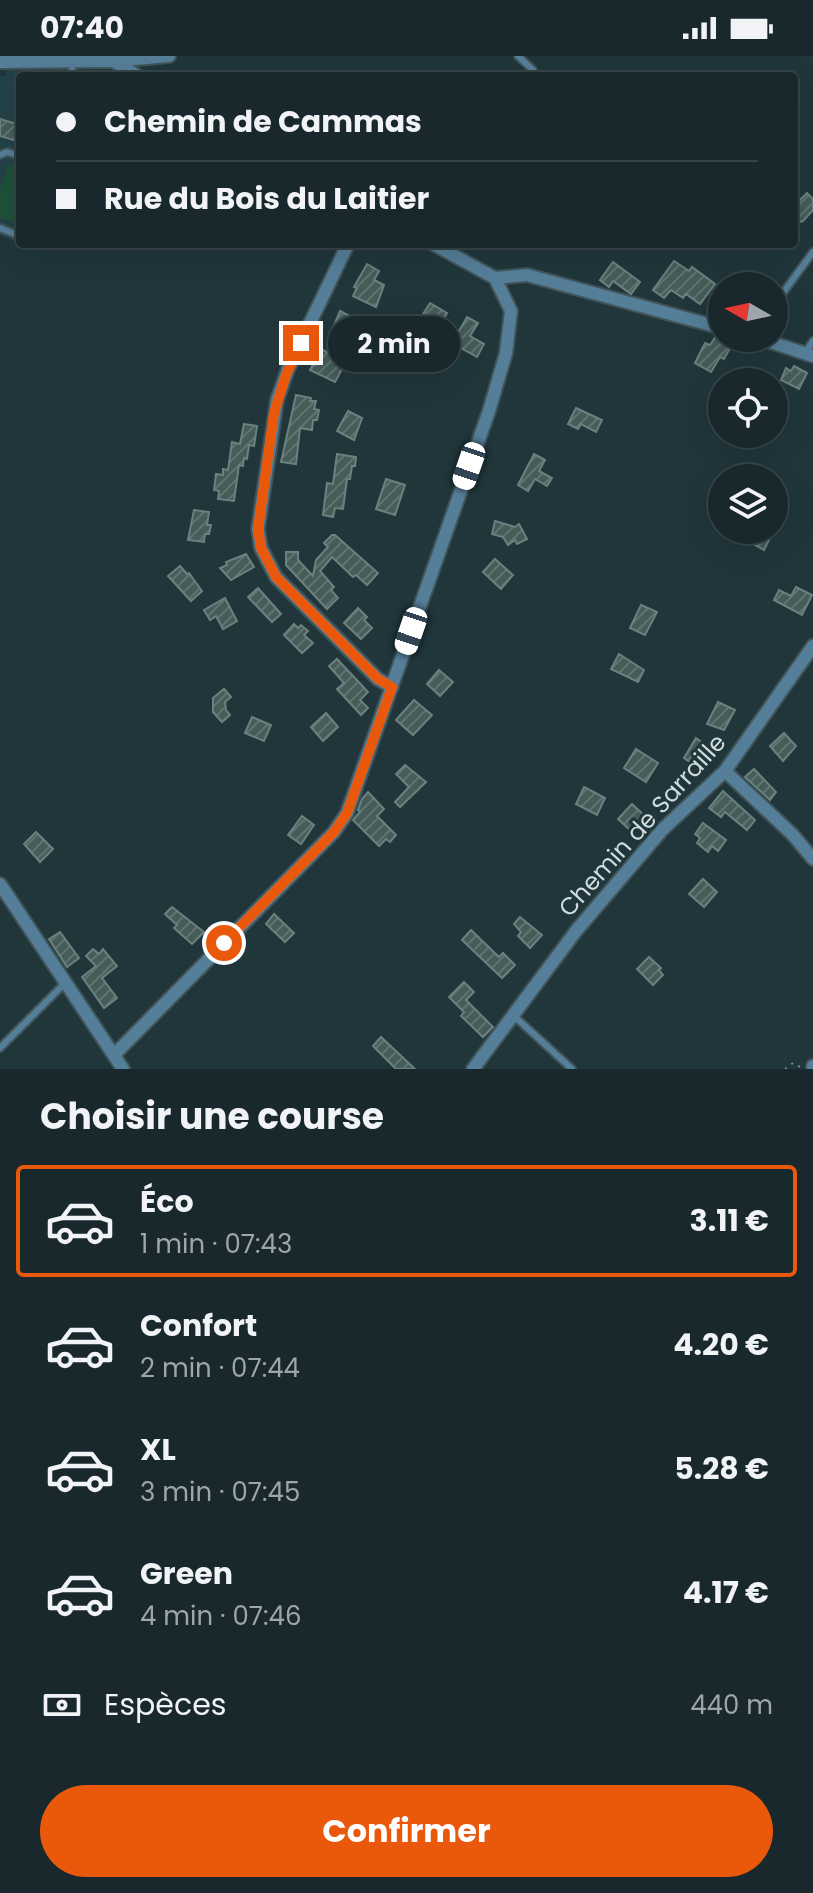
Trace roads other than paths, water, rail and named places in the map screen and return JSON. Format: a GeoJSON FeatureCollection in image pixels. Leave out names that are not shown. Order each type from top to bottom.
{"type":"FeatureCollection","features":[{"type":"Feature","properties":{"kind":"street"},"geometry":{"type":"LineString","coordinates":[[0,62],[169,56]]}},
{"type":"Feature","properties":{"kind":"street"},"geometry":{"type":"LineString","coordinates":[[112,59],[132,72]]}},
{"type":"Feature","properties":{"kind":"street"},"geometry":{"type":"LineString","coordinates":[[346,248],[288,369],[277,400],[258,529],[261,548],[276,577],[378,679],[392,687]]}},
{"type":"Feature","properties":{"kind":"street"},"geometry":{"type":"LineString","coordinates":[[440,248],[495,278],[527,275],[708,324]]}},
{"type":"Feature","properties":{"kind":"street"},"geometry":{"type":"LineString","coordinates":[[115,1054],[334,832],[347,813],[506,353],[511,311],[495,278]]}},
{"type":"Feature","properties":{"kind":"street"},"geometry":{"type":"LineString","coordinates":[[788,348],[809,355]]}},
{"type":"Feature","properties":{"kind":"street","name":"Chemin de Sarraille"},"geometry":{"type":"LineString","coordinates":[[473,1069],[576,931],[662,830],[725,771],[813,646]]}},
{"type":"Feature","properties":{"kind":"street"},"geometry":{"type":"LineString","coordinates":[[725,771],[793,835],[813,859]]}},
{"type":"Feature","properties":{"kind":"street"},"geometry":{"type":"LineString","coordinates":[[0,884],[123,1069]]}},
{"type":"Feature","properties":{"kind":"lane"},"geometry":{"type":"LineString","coordinates":[[518,56],[533,70]]}},
{"type":"Feature","properties":{"kind":"lane"},"geometry":{"type":"LineString","coordinates":[[72,61],[72,72]]}},
{"type":"Feature","properties":{"kind":"lane"},"geometry":{"type":"LineString","coordinates":[[788,286],[813,252]]}},
{"type":"Feature","properties":{"kind":"lane"},"geometry":{"type":"LineString","coordinates":[[809,355],[813,341]]}},
{"type":"Feature","properties":{"kind":"lane"},"geometry":{"type":"LineString","coordinates":[[0,1048],[66,982]]}},
{"type":"Feature","properties":{"kind":"lane"},"geometry":{"type":"LineString","coordinates":[[513,1015],[572,1069]]}}]}
